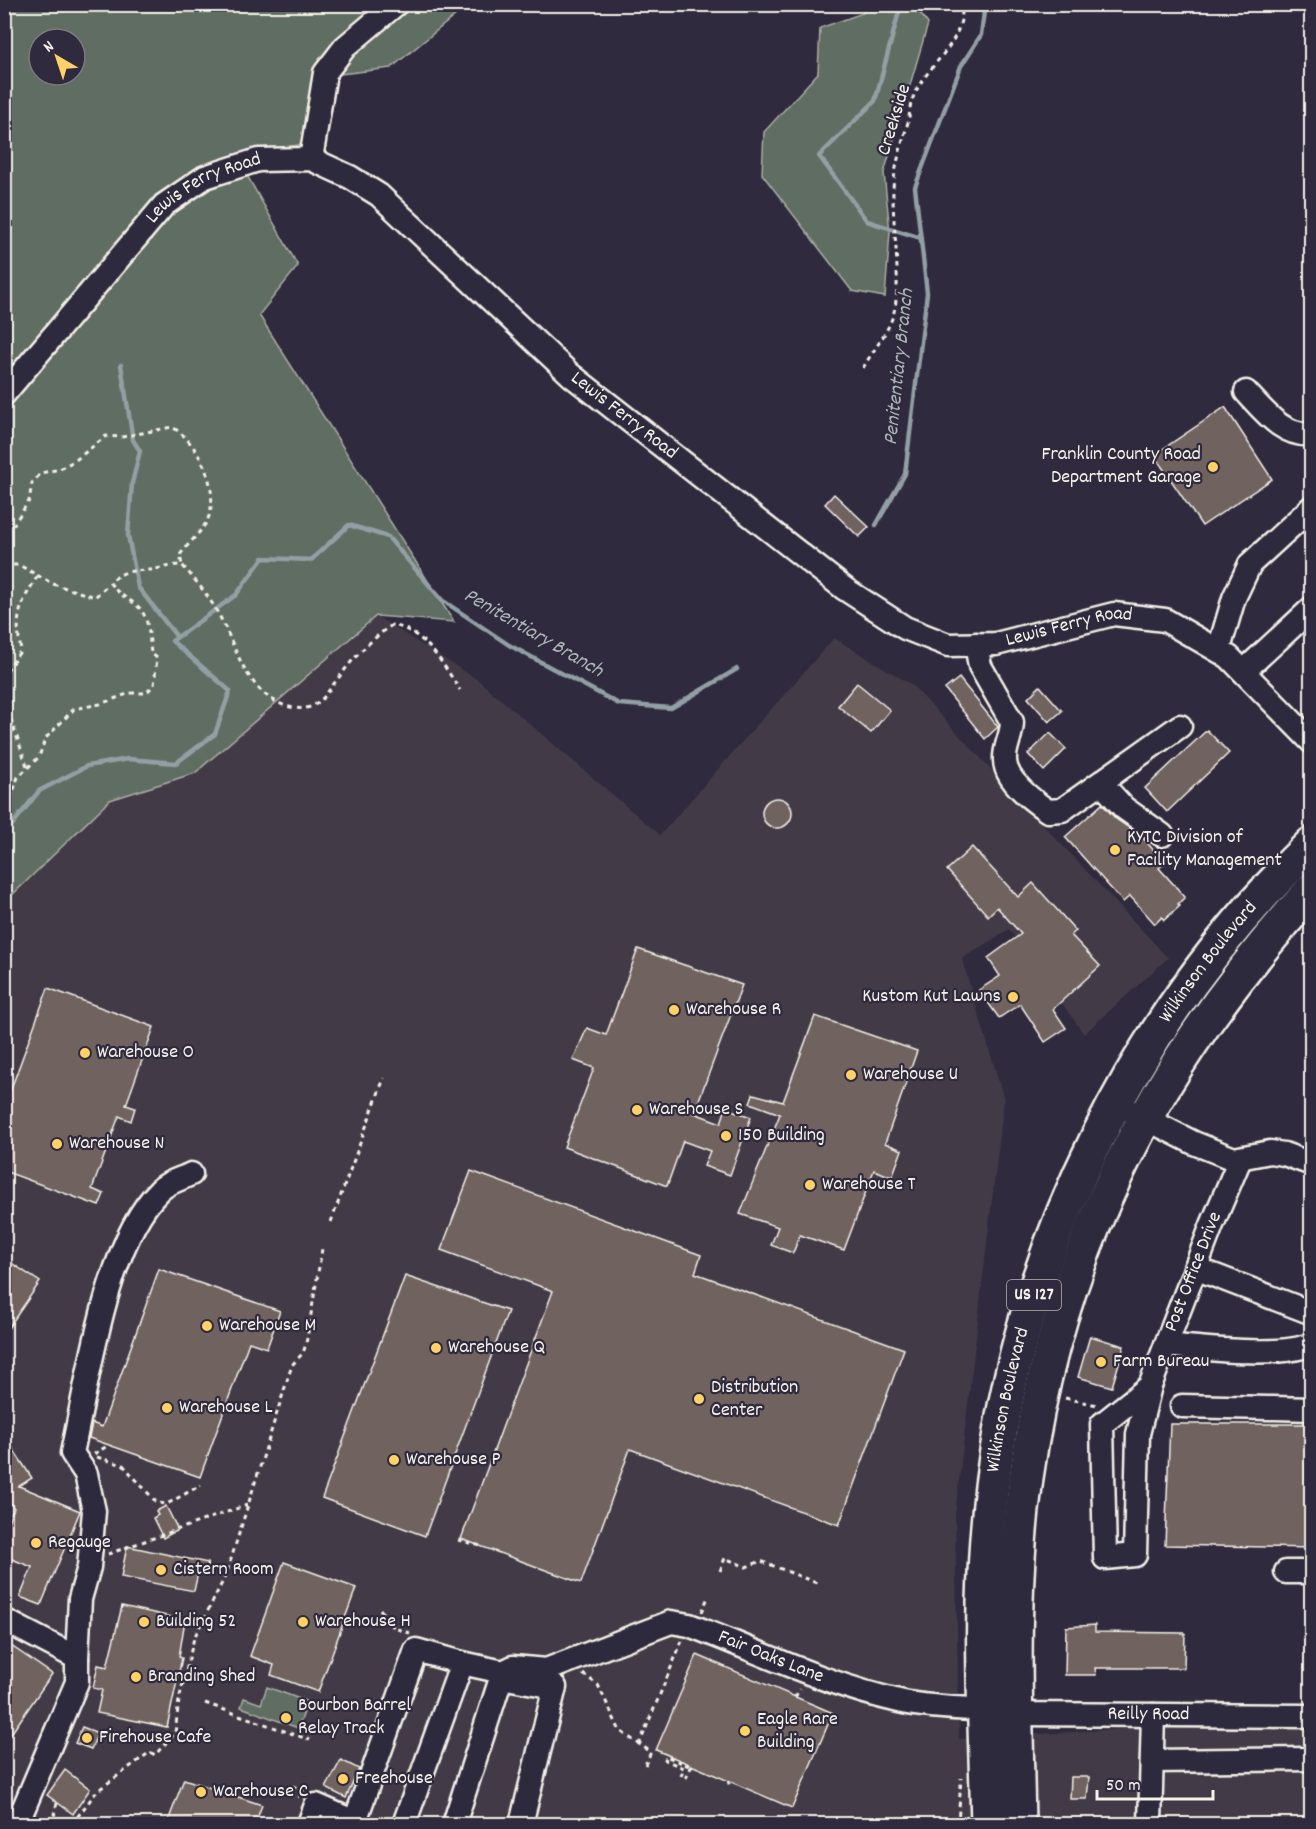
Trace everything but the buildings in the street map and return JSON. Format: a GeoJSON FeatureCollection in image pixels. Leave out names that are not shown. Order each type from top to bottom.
{"type":"FeatureCollection","features":[{"type":"Feature","properties":{"kind":"highway","name":"Wilkinson Boulevard"},"geometry":{"type":"LineString","coordinates":[[988,1824],[983,1621],[988,1531],[996,1458],[1009,1392],[1029,1312],[1048,1253],[1080,1177],[1116,1103],[1154,1037],[1194,977],[1257,900],[1311,844]]}},
{"type":"Feature","properties":{"kind":"highway","name":"Wilkinson Boulevard"},"geometry":{"type":"LineString","coordinates":[[1018,1824],[1019,1547],[1027,1473],[1040,1396],[1060,1319],[1087,1242],[1119,1167],[1145,1117],[1203,1022],[1255,954],[1311,890]]}},
{"type":"Feature","properties":{"kind":"street"},"geometry":{"type":"LineString","coordinates":[[311,159],[325,73],[345,47],[396,4]]}},
{"type":"Feature","properties":{"kind":"street","name":"Lewis Ferry Road"},"geometry":{"type":"LineString","coordinates":[[4,394],[165,205],[205,177],[258,160],[311,159],[350,177],[379,195],[571,375],[845,589],[904,628],[948,645],[996,644],[1114,614],[1165,620],[1219,649],[1244,671],[1311,742]]}},
{"type":"Feature","properties":{"kind":"street"},"geometry":{"type":"LineString","coordinates":[[1245,392],[1276,422],[1294,434],[1311,434]]}},
{"type":"Feature","properties":{"kind":"street"},"geometry":{"type":"LineString","coordinates":[[1219,649],[1234,598],[1250,564],[1311,507]]}},
{"type":"Feature","properties":{"kind":"street"},"geometry":{"type":"LineString","coordinates":[[1244,671],[1311,608]]}},
{"type":"Feature","properties":{"kind":"street"},"geometry":{"type":"LineString","coordinates":[[976,644],[980,666],[1012,722],[1005,760],[1006,770],[1040,806],[1057,812],[1102,784],[1180,726]]}},
{"type":"Feature","properties":{"kind":"street"},"geometry":{"type":"LineString","coordinates":[[1102,784],[1125,808],[1162,835]]}},
{"type":"Feature","properties":{"kind":"street"},"geometry":{"type":"LineString","coordinates":[[1116,1103],[1194,1143],[1228,1157],[1240,1159],[1270,1152],[1284,1154],[1311,1164]]}},
{"type":"Feature","properties":{"kind":"street","name":"Post Office Drive"},"geometry":{"type":"LineString","coordinates":[[1150,1386],[1102,1424],[1105,1558],[1135,1555],[1138,1434],[1150,1386],[1240,1159]]}},
{"type":"Feature","properties":{"kind":"street"},"geometry":{"type":"LineString","coordinates":[[17,1824],[77,1682],[80,1599],[89,1560],[94,1511],[87,1460],[72,1453],[114,1267],[142,1212],[160,1189],[191,1174]]}},
{"type":"Feature","properties":{"kind":"street"},"geometry":{"type":"LineString","coordinates":[[1195,1268],[1311,1313]]}},
{"type":"Feature","properties":{"kind":"street"},"geometry":{"type":"LineString","coordinates":[[1166,1345],[1213,1350],[1298,1350],[1311,1343]]}},
{"type":"Feature","properties":{"kind":"street"},"geometry":{"type":"LineString","coordinates":[[1182,1406],[1311,1409]]}},
{"type":"Feature","properties":{"kind":"street"},"geometry":{"type":"LineString","coordinates":[[1286,1572],[1311,1572]]}},
{"type":"Feature","properties":{"kind":"street"},"geometry":{"type":"LineString","coordinates":[[4,1620],[77,1658]]}},
{"type":"Feature","properties":{"kind":"street","name":"Fair Oaks Lane"},"geometry":{"type":"LineString","coordinates":[[503,1672],[513,1667],[546,1670],[671,1622],[695,1621],[858,1690],[916,1705],[985,1708]]}},
{"type":"Feature","properties":{"kind":"street"},"geometry":{"type":"LineString","coordinates":[[309,1824],[316,1804],[354,1823],[416,1650],[503,1672],[512,1679],[555,1687],[521,1824]]}},
{"type":"Feature","properties":{"kind":"street"},"geometry":{"type":"LineString","coordinates":[[404,1824],[462,1663]]}},
{"type":"Feature","properties":{"kind":"street"},"geometry":{"type":"LineString","coordinates":[[454,1824],[503,1672]]}},
{"type":"Feature","properties":{"kind":"street","name":"Reilly Road"},"geometry":{"type":"LineString","coordinates":[[985,1708],[1017,1714],[1311,1716]]}},
{"type":"Feature","properties":{"kind":"street"},"geometry":{"type":"LineString","coordinates":[[1150,1824],[1153,1715]]}},
{"type":"Feature","properties":{"kind":"street"},"geometry":{"type":"LineString","coordinates":[[1152,1761],[1311,1759]]}},
{"type":"Feature","properties":{"kind":"path","name":"Creekside"},"geometry":{"type":"LineString","coordinates":[[863,368],[893,315],[896,299],[894,242],[896,166],[909,120],[911,103],[925,76],[955,41],[960,29],[962,4]]}},
{"type":"Feature","properties":{"kind":"path"},"geometry":{"type":"LineString","coordinates":[[4,560],[8,533],[29,501],[32,483],[41,473],[60,469],[106,436],[122,437],[172,427],[184,434],[208,472],[210,508],[205,525],[180,555],[182,565],[201,587],[220,616],[237,657],[261,692],[276,702],[296,709],[315,705],[329,693],[359,652],[392,625],[402,627],[432,648],[460,690]]}},
{"type":"Feature","properties":{"kind":"path"},"geometry":{"type":"LineString","coordinates":[[4,565],[19,565],[39,574],[53,584],[74,588],[96,597],[117,575],[136,569],[150,570],[168,565],[182,565]]}},
{"type":"Feature","properties":{"kind":"path"},"geometry":{"type":"LineString","coordinates":[[27,766],[11,720],[5,673],[21,650],[16,627],[20,604],[39,574]]}},
{"type":"Feature","properties":{"kind":"path"},"geometry":{"type":"LineString","coordinates":[[4,804],[11,798],[18,777],[39,757],[45,740],[74,709],[100,704],[130,693],[146,693],[154,685],[157,658],[151,653],[143,614],[137,605],[121,597],[110,583]]}},
{"type":"Feature","properties":{"kind":"path"},"geometry":{"type":"LineString","coordinates":[[331,1222],[384,1078]]}},
{"type":"Feature","properties":{"kind":"path"},"geometry":{"type":"LineString","coordinates":[[72,1824],[97,1791],[150,1752],[154,1755],[175,1732],[179,1700],[194,1638],[226,1575],[292,1365],[303,1353],[306,1344],[322,1249]]}},
{"type":"Feature","properties":{"kind":"path"},"geometry":{"type":"LineString","coordinates":[[1057,1396],[1102,1406]]}},
{"type":"Feature","properties":{"kind":"path"},"geometry":{"type":"LineString","coordinates":[[87,1460],[109,1445]]}},
{"type":"Feature","properties":{"kind":"path"},"geometry":{"type":"LineString","coordinates":[[87,1460],[123,1465],[158,1503],[167,1504],[201,1485]]}},
{"type":"Feature","properties":{"kind":"path"},"geometry":{"type":"LineString","coordinates":[[89,1560],[249,1504]]}},
{"type":"Feature","properties":{"kind":"path"},"geometry":{"type":"LineString","coordinates":[[458,1539],[480,1546]]}},
{"type":"Feature","properties":{"kind":"path"},"geometry":{"type":"LineString","coordinates":[[720,1571],[725,1558],[746,1567],[761,1561],[819,1584]]}},
{"type":"Feature","properties":{"kind":"path"},"geometry":{"type":"LineString","coordinates":[[639,1745],[708,1597]]}},
{"type":"Feature","properties":{"kind":"path"},"geometry":{"type":"LineString","coordinates":[[205,1703],[310,1740]]}},
{"type":"Feature","properties":{"kind":"path"},"geometry":{"type":"LineString","coordinates":[[627,1738],[651,1752],[645,1766]]}},
{"type":"Feature","properties":{"kind":"path"},"geometry":{"type":"LineString","coordinates":[[681,1776],[684,1768],[665,1760],[666,1756],[692,1766],[686,1778]]}},
{"type":"Feature","properties":{"kind":"path"},"geometry":{"type":"LineString","coordinates":[[728,1780],[730,1788]]}},
{"type":"Feature","properties":{"kind":"path"},"geometry":{"type":"LineString","coordinates":[[57,1803],[54,1814],[67,1824]]}},
{"type":"Feature","properties":{"kind":"shaded area"},"geometry":{"type":"Polygon","coordinates":[[[376,616],[478,680],[660,835],[834,638],[912,685],[1168,958],[1084,1034],[1009,929],[962,959],[1004,1099],[955,1514],[959,1739],[1138,1728],[1311,1726],[1311,1824],[5,1824],[5,902],[110,800],[195,773],[376,616]]]}},
{"type":"Feature","properties":{"kind":"green space"},"geometry":{"type":"Polygon","coordinates":[[[5,5],[468,5],[391,68],[315,77],[305,144],[235,154],[298,266],[259,315],[454,622],[376,616],[195,773],[110,800],[5,902],[5,5]]]}},
{"type":"Feature","properties":{"kind":"green space"},"geometry":{"type":"Polygon","coordinates":[[[868,5],[914,5],[928,24],[884,173],[890,232],[885,297],[852,291],[762,174],[764,132],[818,73],[820,28],[863,13],[868,5]]]}},
{"type":"Feature","properties":{"kind":"green space","name":"Bourbon Barrel Relay Track"},"geometry":{"type":"Polygon","coordinates":[[[267,1687],[308,1702],[298,1728],[241,1707],[244,1698],[261,1704],[267,1687]]]}},
{"type":"Feature","properties":{"kind":"waterway"},"geometry":{"type":"LineString","coordinates":[[901,4],[875,101],[819,156],[867,221],[921,238]]}},
{"type":"Feature","properties":{"kind":"waterway","name":"Penitentiary Branch"},"geometry":{"type":"LineString","coordinates":[[876,525],[905,474],[927,293],[915,187],[961,66],[981,35],[985,4]]}},
{"type":"Feature","properties":{"kind":"waterway"},"geometry":{"type":"LineString","coordinates":[[121,365],[133,440],[140,451],[132,483],[128,535],[138,587],[177,637]]}},
{"type":"Feature","properties":{"kind":"waterway","name":"Penitentiary Branch"},"geometry":{"type":"LineString","coordinates":[[4,835],[39,791],[87,766],[128,759],[176,763],[215,734],[230,691],[172,641],[236,595],[263,558],[311,560],[349,525],[388,537],[442,600],[509,645],[619,704],[671,708],[737,669]]}},
{"type":"Feature","properties":{"kind":"place","name":"Franklin County Road Department Garage"},"geometry":{"type":"Point","coordinates":[1213,467]}},
{"type":"Feature","properties":{"kind":"place","name":"KYTC Division of Facility Management"},"geometry":{"type":"Point","coordinates":[1115,850]}},
{"type":"Feature","properties":{"kind":"place","name":"Kustom Kut Lawns"},"geometry":{"type":"Point","coordinates":[1013,997]}},
{"type":"Feature","properties":{"kind":"place","name":"Warehouse R"},"geometry":{"type":"Point","coordinates":[674,1010]}},
{"type":"Feature","properties":{"kind":"place","name":"Warehouse O"},"geometry":{"type":"Point","coordinates":[85,1053]}},
{"type":"Feature","properties":{"kind":"place","name":"Warehouse U"},"geometry":{"type":"Point","coordinates":[851,1075]}},
{"type":"Feature","properties":{"kind":"place","name":"Warehouse S"},"geometry":{"type":"Point","coordinates":[637,1110]}},
{"type":"Feature","properties":{"kind":"place","name":"150 Building"},"geometry":{"type":"Point","coordinates":[726,1136]}},
{"type":"Feature","properties":{"kind":"place","name":"Warehouse N"},"geometry":{"type":"Point","coordinates":[57,1144]}},
{"type":"Feature","properties":{"kind":"place","name":"Warehouse T"},"geometry":{"type":"Point","coordinates":[810,1185]}},
{"type":"Feature","properties":{"kind":"place","name":"Warehouse M"},"geometry":{"type":"Point","coordinates":[207,1326]}},
{"type":"Feature","properties":{"kind":"place","name":"Warehouse Q"},"geometry":{"type":"Point","coordinates":[436,1348]}},
{"type":"Feature","properties":{"kind":"place","name":"Farm Bureau"},"geometry":{"type":"Point","coordinates":[1101,1362]}},
{"type":"Feature","properties":{"kind":"place","name":"Distribution Center"},"geometry":{"type":"Point","coordinates":[699,1399]}},
{"type":"Feature","properties":{"kind":"place","name":"Warehouse L"},"geometry":{"type":"Point","coordinates":[167,1408]}},
{"type":"Feature","properties":{"kind":"place","name":"Warehouse P"},"geometry":{"type":"Point","coordinates":[394,1460]}},
{"type":"Feature","properties":{"kind":"place","name":"Regauge"},"geometry":{"type":"Point","coordinates":[36,1543]}},
{"type":"Feature","properties":{"kind":"place","name":"Cistern Room"},"geometry":{"type":"Point","coordinates":[161,1570]}},
{"type":"Feature","properties":{"kind":"place","name":"Building 52"},"geometry":{"type":"Point","coordinates":[144,1622]}},
{"type":"Feature","properties":{"kind":"place","name":"Warehouse H"},"geometry":{"type":"Point","coordinates":[303,1622]}},
{"type":"Feature","properties":{"kind":"place","name":"Branding Shed"},"geometry":{"type":"Point","coordinates":[136,1677]}},
{"type":"Feature","properties":{"kind":"place","name":"Bourbon Barrel Relay Track"},"geometry":{"type":"Point","coordinates":[286,1718]}},
{"type":"Feature","properties":{"kind":"place","name":"Eagle Rare Building"},"geometry":{"type":"Point","coordinates":[745,1731]}},
{"type":"Feature","properties":{"kind":"place","name":"Firehouse Cafe"},"geometry":{"type":"Point","coordinates":[87,1738]}},
{"type":"Feature","properties":{"kind":"place","name":"Freehouse"},"geometry":{"type":"Point","coordinates":[343,1779]}},
{"type":"Feature","properties":{"kind":"place","name":"Warehouse C"},"geometry":{"type":"Point","coordinates":[201,1792]}}]}
